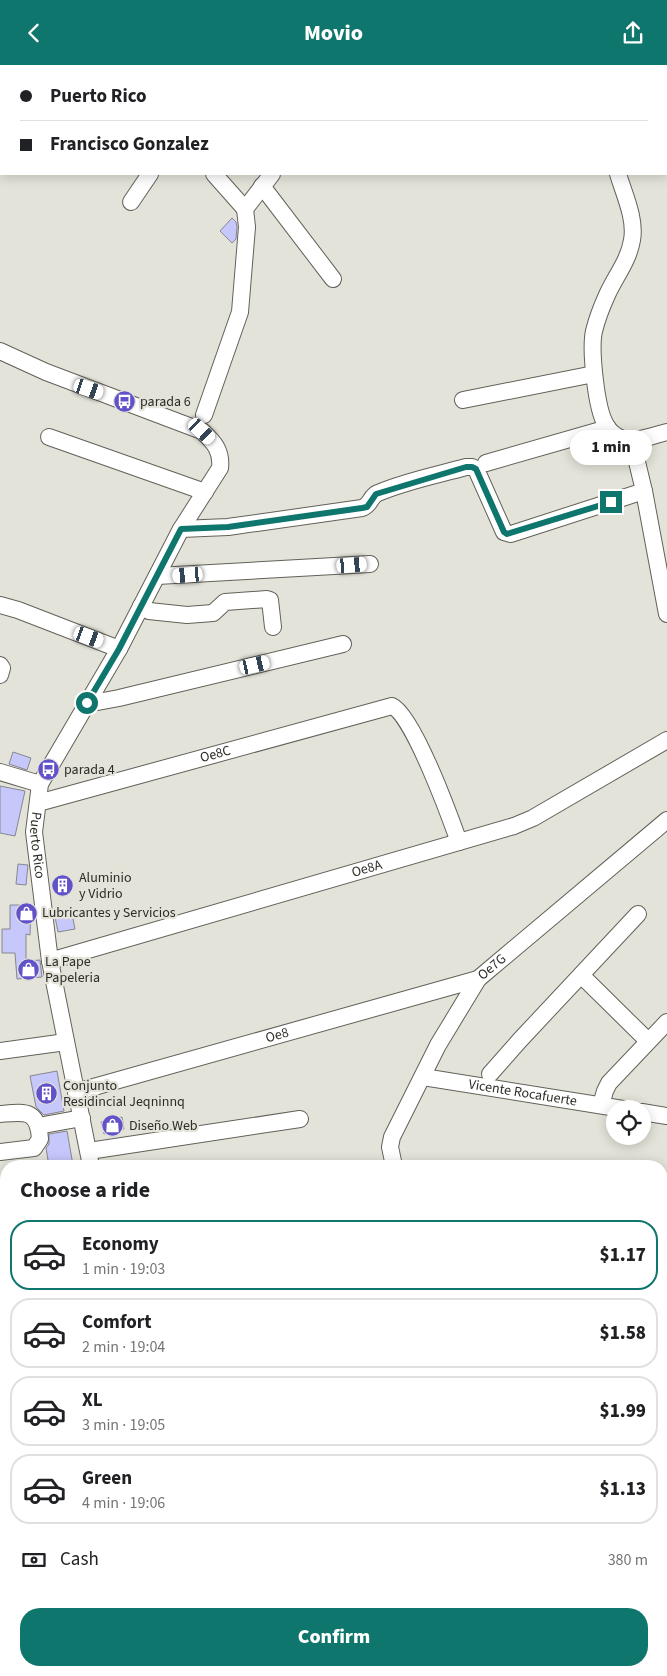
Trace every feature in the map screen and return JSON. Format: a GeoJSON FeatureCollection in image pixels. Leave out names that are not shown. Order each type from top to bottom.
{"type":"FeatureCollection","features":[{"type":"Feature","properties":{"kind":"street"},"geometry":{"type":"LineString","coordinates":[[131,202],[149,175]]}},
{"type":"Feature","properties":{"kind":"street"},"geometry":{"type":"LineString","coordinates":[[204,415],[240,312],[247,227],[245,209],[215,175]]}},
{"type":"Feature","properties":{"kind":"street"},"geometry":{"type":"LineString","coordinates":[[618,175],[632,221],[632,240],[624,264],[606,296],[594,333],[594,374],[598,398],[604,423],[611,432],[621,439],[632,441],[667,432]]}},
{"type":"Feature","properties":{"kind":"street"},"geometry":{"type":"LineString","coordinates":[[245,209],[267,180],[333,279]]}},
{"type":"Feature","properties":{"kind":"street","name":"Puerto Rico"},"geometry":{"type":"LineString","coordinates":[[0,351],[81,386],[202,431],[213,441],[220,453],[221,460],[220,468],[181,529],[119,649],[40,785],[34,832],[50,961],[90,1159]]}},
{"type":"Feature","properties":{"kind":"street"},"geometry":{"type":"LineString","coordinates":[[463,400],[594,374]]}},
{"type":"Feature","properties":{"kind":"street"},"geometry":{"type":"LineString","coordinates":[[486,463],[608,428]]}},
{"type":"Feature","properties":{"kind":"street"},"geometry":{"type":"LineString","coordinates":[[49,437],[205,492]]}},
{"type":"Feature","properties":{"kind":"street"},"geometry":{"type":"LineString","coordinates":[[632,441],[644,491],[667,614]]}},
{"type":"Feature","properties":{"kind":"street"},"geometry":{"type":"LineString","coordinates":[[181,529],[228,527],[367,507],[376,494],[420,479],[466,467],[476,469],[504,532],[511,534],[644,491]]}},
{"type":"Feature","properties":{"kind":"street"},"geometry":{"type":"LineString","coordinates":[[157,575],[370,564]]}},
{"type":"Feature","properties":{"kind":"street"},"geometry":{"type":"LineString","coordinates":[[141,606],[149,611],[187,615],[213,613],[225,602],[267,599],[272,604],[273,627]]}},
{"type":"Feature","properties":{"kind":"street"},"geometry":{"type":"LineString","coordinates":[[0,605],[18,610],[119,649]]}},
{"type":"Feature","properties":{"kind":"street"},"geometry":{"type":"LineString","coordinates":[[87,703],[119,698],[343,644]]}},
{"type":"Feature","properties":{"kind":"street"},"geometry":{"type":"LineString","coordinates":[[0,665],[2,671],[0,675]]}},
{"type":"Feature","properties":{"kind":"street","name":"Oe8C"},"geometry":{"type":"LineString","coordinates":[[38,803],[392,706],[397,708],[425,757],[459,842]]}},
{"type":"Feature","properties":{"kind":"street","name":"Oe8A"},"geometry":{"type":"LineString","coordinates":[[50,961],[522,824],[667,740]]}},
{"type":"Feature","properties":{"kind":"street"},"geometry":{"type":"LineString","coordinates":[[0,772],[40,785]]}},
{"type":"Feature","properties":{"kind":"street","name":"Oe7G"},"geometry":{"type":"LineString","coordinates":[[393,1160],[390,1147],[392,1137],[438,1045],[478,979],[667,820]]}},
{"type":"Feature","properties":{"kind":"street"},"geometry":{"type":"LineString","coordinates":[[490,1074],[638,915]]}},
{"type":"Feature","properties":{"kind":"street"},"geometry":{"type":"LineString","coordinates":[[581,975],[648,1041]]}},
{"type":"Feature","properties":{"kind":"street","name":"Oe8"},"geometry":{"type":"LineString","coordinates":[[76,1092],[478,979]]}},
{"type":"Feature","properties":{"kind":"street"},"geometry":{"type":"LineString","coordinates":[[601,1105],[605,1091],[610,1083],[667,1022]]}},
{"type":"Feature","properties":{"kind":"street"},"geometry":{"type":"LineString","coordinates":[[0,1051],[66,1041]]}},
{"type":"Feature","properties":{"kind":"street","name":"Vicente Rocafuerte"},"geometry":{"type":"LineString","coordinates":[[423,1077],[606,1106]]}},
{"type":"Feature","properties":{"kind":"street"},"geometry":{"type":"LineString","coordinates":[[0,1114],[25,1112],[34,1118],[38,1126],[40,1139],[34,1148],[0,1152]]}},
{"type":"Feature","properties":{"kind":"street"},"geometry":{"type":"LineString","coordinates":[[651,1113],[667,1115]]}},
{"type":"Feature","properties":{"kind":"street"},"geometry":{"type":"LineString","coordinates":[[38,1126],[82,1118]]}},
{"type":"Feature","properties":{"kind":"street"},"geometry":{"type":"LineString","coordinates":[[90,1159],[300,1119]]}},
{"type":"Feature","properties":{"kind":"building"},"geometry":{"type":"Polygon","coordinates":[[[232,218],[236,222],[237,227],[236,239],[232,243],[220,231],[232,218]]]}},
{"type":"Feature","properties":{"kind":"building"},"geometry":{"type":"Polygon","coordinates":[[[13,752],[31,758],[27,770],[9,764],[13,752]]]}},
{"type":"Feature","properties":{"kind":"building"},"geometry":{"type":"Polygon","coordinates":[[[0,786],[25,791],[15,836],[0,833],[0,786]]]}},
{"type":"Feature","properties":{"kind":"building"},"geometry":{"type":"Polygon","coordinates":[[[18,864],[28,865],[26,885],[16,884],[18,864]]]}},
{"type":"Feature","properties":{"kind":"building"},"geometry":{"type":"Polygon","coordinates":[[[10,905],[31,905],[30,935],[26,934],[26,961],[40,960],[42,977],[17,979],[15,953],[2,953],[2,929],[10,929],[10,905]]]}},
{"type":"Feature","properties":{"kind":"building"},"geometry":{"type":"Polygon","coordinates":[[[71,909],[75,929],[58,932],[54,912],[71,909]]]}},
{"type":"Feature","properties":{"kind":"building","name":"Conjunto Residincial Jeqninnq"},"geometry":{"type":"Polygon","coordinates":[[[57,1071],[64,1111],[44,1115],[36,1107],[30,1076],[57,1071]]]}},
{"type":"Feature","properties":{"kind":"building","name":"Diseño Web"},"geometry":{"type":"Polygon","coordinates":[[[122,1117],[124,1129],[104,1134],[101,1122],[122,1117]]]}},
{"type":"Feature","properties":{"kind":"building","name":"Conjunto Residincial Jeqninnq"},"geometry":{"type":"Polygon","coordinates":[[[67,1131],[72,1160],[48,1160],[46,1148],[49,1144],[49,1134],[67,1131]]]}},
{"type":"Feature","properties":{"kind":"place","name":"parada 6"},"geometry":{"type":"Point","coordinates":[124,402]}},
{"type":"Feature","properties":{"kind":"place","name":"parada 4"},"geometry":{"type":"Point","coordinates":[48,770]}},
{"type":"Feature","properties":{"kind":"place","name":"Aluminio y Vidrio"},"geometry":{"type":"Point","coordinates":[63,886]}},
{"type":"Feature","properties":{"kind":"place","name":"Lubricantes y Servicios"},"geometry":{"type":"Point","coordinates":[26,913]}},
{"type":"Feature","properties":{"kind":"place","name":"La Pape Papeleria"},"geometry":{"type":"Point","coordinates":[29,970]}},
{"type":"Feature","properties":{"kind":"place","name":"Conjunto Residincial Jeqninnq"},"geometry":{"type":"Point","coordinates":[47,1094]}},
{"type":"Feature","properties":{"kind":"place","name":"Diseño Web"},"geometry":{"type":"Point","coordinates":[113,1126]}},
{"type":"Feature","properties":{"kind":"route"},"geometry":{"type":"LineString","coordinates":[[87,703],[119,649],[181,529],[228,527],[367,507],[376,494],[466,467],[476,469],[504,532],[507,534],[611,502]]}}]}
